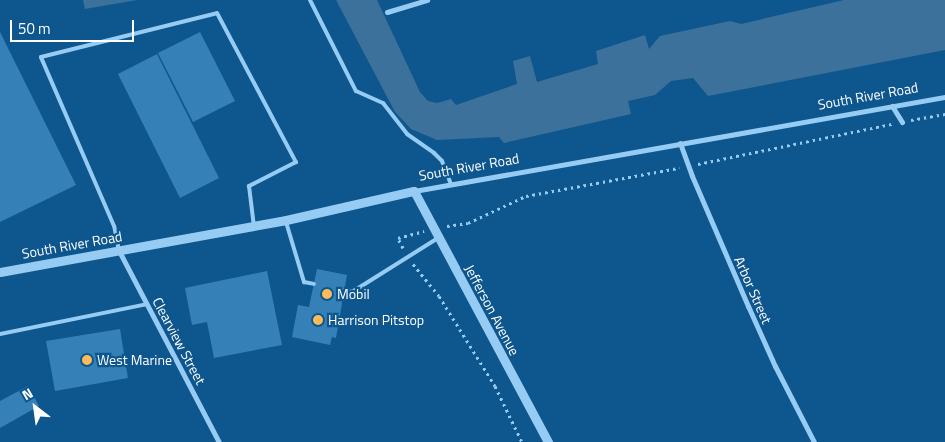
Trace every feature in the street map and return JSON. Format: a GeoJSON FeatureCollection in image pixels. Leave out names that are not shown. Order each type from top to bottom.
{"type":"FeatureCollection","features":[{"type":"Feature","properties":{"kind":"street"},"geometry":{"type":"LineString","coordinates":[[387,12],[427,0]]}},
{"type":"Feature","properties":{"kind":"street","name":"South River Road"},"geometry":{"type":"LineString","coordinates":[[0,272],[286,220],[414,190],[945,97]]}},
{"type":"Feature","properties":{"kind":"street"},"geometry":{"type":"LineString","coordinates":[[892,106],[902,122]]}},
{"type":"Feature","properties":{"kind":"street","name":"Arbor Street"},"geometry":{"type":"LineString","coordinates":[[680,143],[688,166],[767,349],[814,442]]}},
{"type":"Feature","properties":{"kind":"street","name":"Jefferson Avenue"},"geometry":{"type":"LineString","coordinates":[[414,190],[433,229],[548,442]]}},
{"type":"Feature","properties":{"kind":"street","name":"Clearview Street"},"geometry":{"type":"LineString","coordinates":[[119,250],[219,442]]}},
{"type":"Feature","properties":{"kind":"lane"},"geometry":{"type":"LineString","coordinates":[[310,0],[356,90],[383,103],[407,134],[434,153],[442,161],[451,184]]}},
{"type":"Feature","properties":{"kind":"lane"},"geometry":{"type":"LineString","coordinates":[[119,250],[114,226],[42,57],[217,13],[296,162],[249,186],[254,225]]}},
{"type":"Feature","properties":{"kind":"lane"},"geometry":{"type":"LineString","coordinates":[[286,220],[304,282],[314,284]]}},
{"type":"Feature","properties":{"kind":"lane"},"geometry":{"type":"LineString","coordinates":[[344,290],[352,292],[438,238]]}},
{"type":"Feature","properties":{"kind":"lane"},"geometry":{"type":"LineString","coordinates":[[0,334],[147,304]]}},
{"type":"Feature","properties":{"kind":"path"},"geometry":{"type":"LineString","coordinates":[[402,246],[398,238],[468,223],[526,196],[688,166],[945,114]]}},
{"type":"Feature","properties":{"kind":"path"},"geometry":{"type":"LineString","coordinates":[[413,265],[439,296],[495,386],[522,442]]}},
{"type":"Feature","properties":{"kind":"water"},"geometry":{"type":"Polygon","coordinates":[[[83,0],[137,0],[85,9],[83,0]]]}},
{"type":"Feature","properties":{"kind":"water"},"geometry":{"type":"Polygon","coordinates":[[[336,0],[377,0],[420,92],[428,101],[437,103],[451,99],[456,105],[517,84],[513,61],[530,56],[537,82],[598,64],[596,51],[645,35],[649,49],[660,36],[730,21],[741,24],[844,0],[945,0],[945,50],[708,96],[693,78],[671,81],[655,95],[628,101],[631,114],[504,143],[499,137],[437,140],[411,129],[395,112],[336,0]]]}},
{"type":"Feature","properties":{"kind":"building"},"geometry":{"type":"Polygon","coordinates":[[[0,32],[76,185],[0,222],[0,32]]]}},
{"type":"Feature","properties":{"kind":"building"},"geometry":{"type":"Polygon","coordinates":[[[200,32],[235,101],[193,122],[158,53],[200,32]]]}},
{"type":"Feature","properties":{"kind":"building"},"geometry":{"type":"Polygon","coordinates":[[[157,54],[219,178],[180,198],[118,74],[157,54]]]}},
{"type":"Feature","properties":{"kind":"building"},"geometry":{"type":"Polygon","coordinates":[[[317,269],[347,275],[336,338],[332,337],[330,345],[292,337],[298,305],[309,307],[317,269]]]}},
{"type":"Feature","properties":{"kind":"building"},"geometry":{"type":"Polygon","coordinates":[[[267,271],[282,345],[214,358],[207,322],[192,325],[185,288],[267,271]]]}},
{"type":"Feature","properties":{"kind":"building","name":"West Marine"},"geometry":{"type":"Polygon","coordinates":[[[120,329],[128,378],[55,391],[46,341],[120,329]]]}},
{"type":"Feature","properties":{"kind":"building"},"geometry":{"type":"Polygon","coordinates":[[[28,386],[39,406],[0,428],[0,401],[28,386]]]}},
{"type":"Feature","properties":{"kind":"place","name":"Mobil"},"geometry":{"type":"Point","coordinates":[327,294]}},
{"type":"Feature","properties":{"kind":"place","name":"Harrison Pitstop"},"geometry":{"type":"Point","coordinates":[318,320]}},
{"type":"Feature","properties":{"kind":"place","name":"West Marine"},"geometry":{"type":"Point","coordinates":[87,360]}}]}
